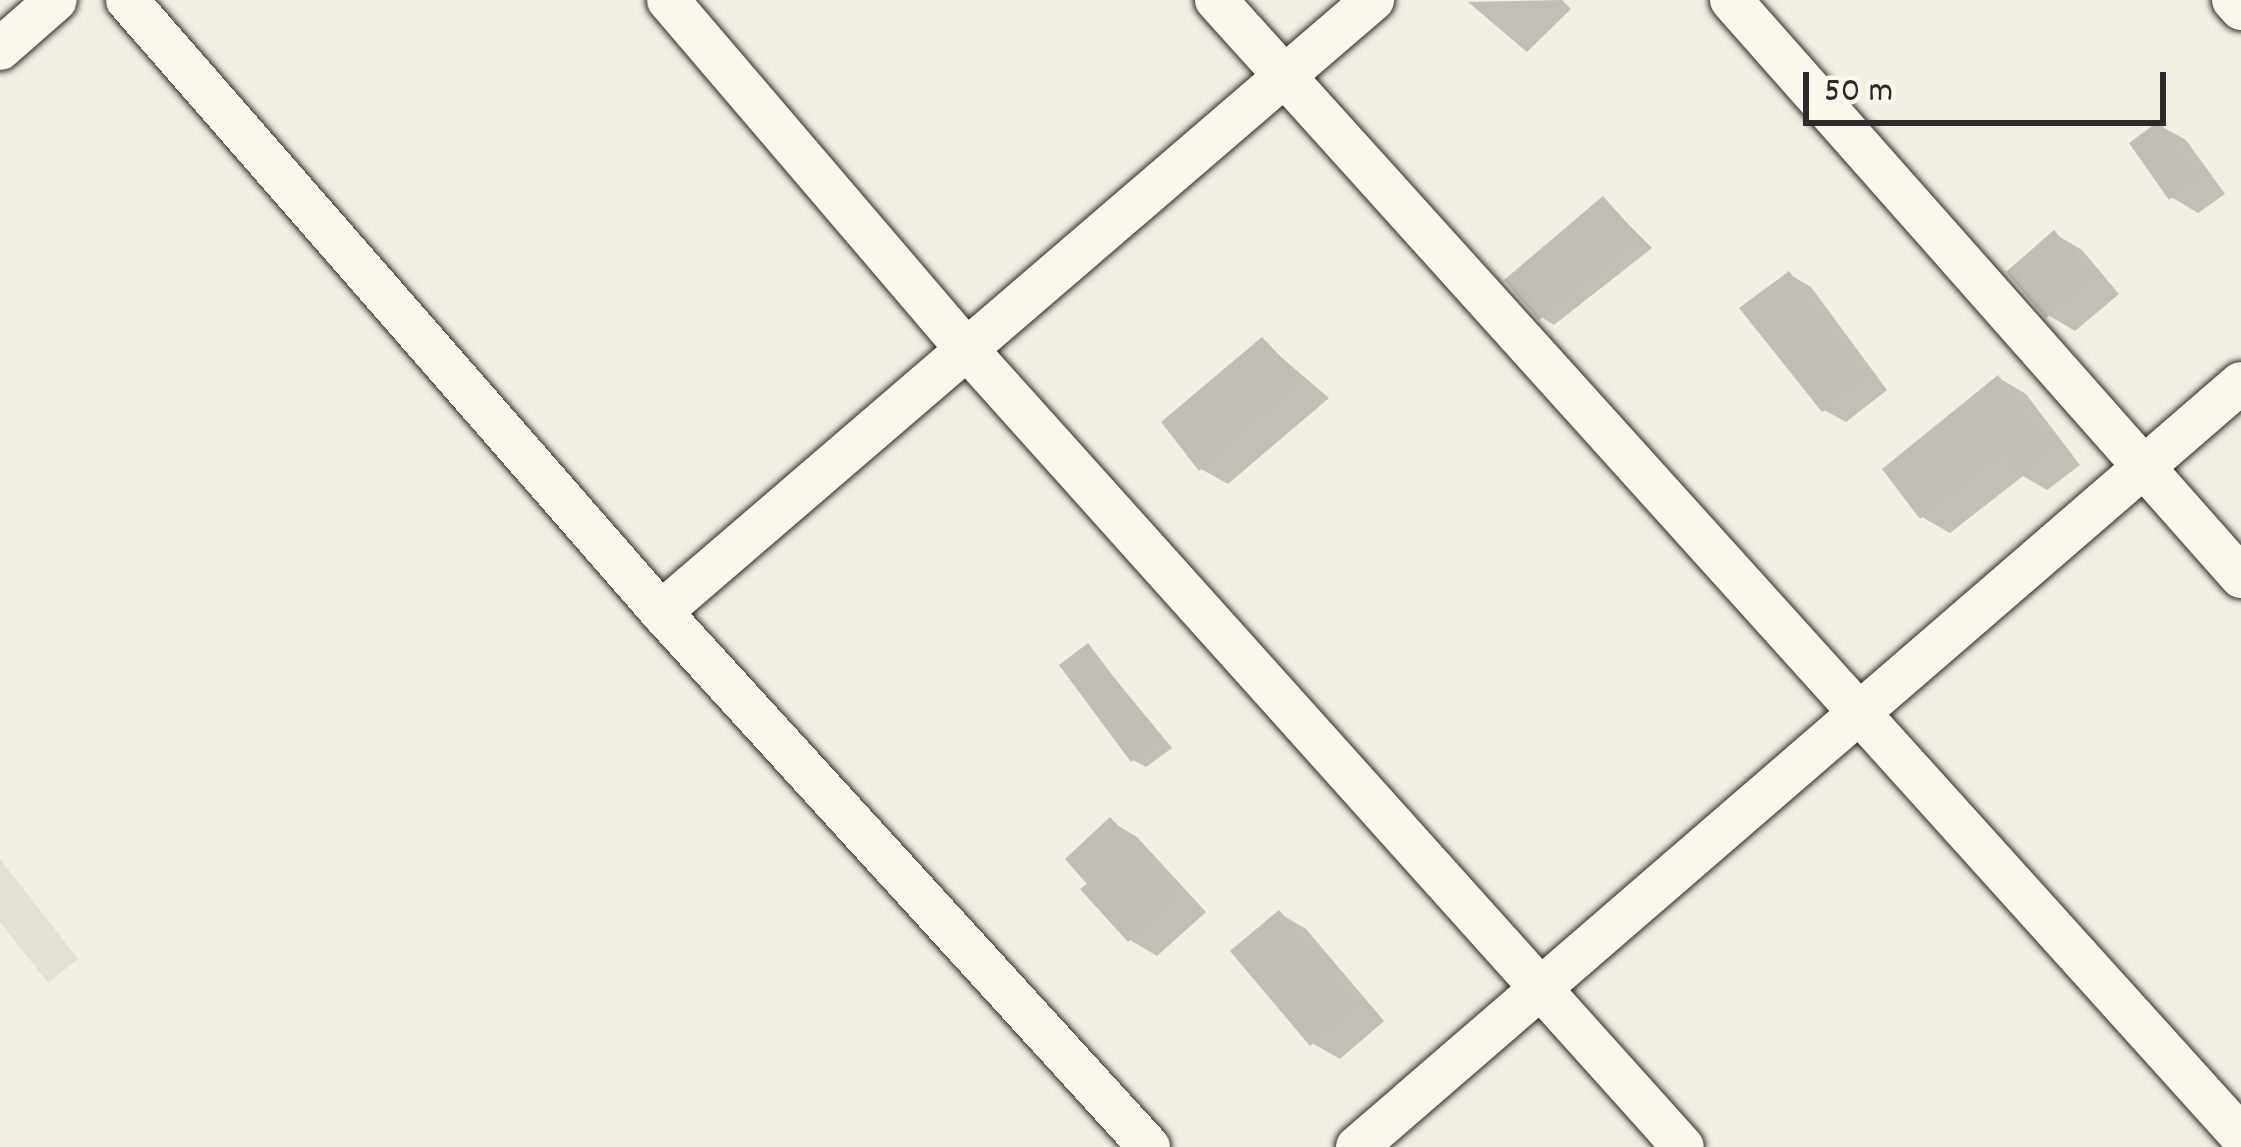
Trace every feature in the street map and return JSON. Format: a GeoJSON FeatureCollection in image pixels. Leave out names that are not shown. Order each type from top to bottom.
{"type":"FeatureCollection","features":[{"type":"Feature","properties":{"kind":"street"},"geometry":{"type":"LineString","coordinates":[[0,49],[56,0]]}},
{"type":"Feature","properties":{"kind":"street"},"geometry":{"type":"LineString","coordinates":[[127,0],[661,612],[1149,1147]]}},
{"type":"Feature","properties":{"kind":"street"},"geometry":{"type":"LineString","coordinates":[[668,0],[964,346],[1683,1147]]}},
{"type":"Feature","properties":{"kind":"street"},"geometry":{"type":"LineString","coordinates":[[1216,0],[2241,1136]]}},
{"type":"Feature","properties":{"kind":"street"},"geometry":{"type":"LineString","coordinates":[[661,612],[964,346],[1373,0]]}},
{"type":"Feature","properties":{"kind":"street"},"geometry":{"type":"LineString","coordinates":[[1731,0],[2241,577]]}},
{"type":"Feature","properties":{"kind":"street"},"geometry":{"type":"LineString","coordinates":[[2233,0],[2241,9]]}},
{"type":"Feature","properties":{"kind":"street"},"geometry":{"type":"LineString","coordinates":[[1357,1147],[2241,383]]}},
{"type":"Feature","properties":{"kind":"shaded area"},"geometry":{"type":"Polygon","coordinates":[[[0,859],[78,959],[48,983],[0,922],[0,859]]]}},
{"type":"Feature","properties":{"kind":"building"},"geometry":{"type":"Polygon","coordinates":[[[2159,121],[2199,177],[2169,200],[2129,143],[2159,121]]]}},
{"type":"Feature","properties":{"kind":"building"},"geometry":{"type":"Polygon","coordinates":[[[1603,196],[1641,239],[1539,320],[1504,280],[1603,196]]]}},
{"type":"Feature","properties":{"kind":"building"},"geometry":{"type":"Polygon","coordinates":[[[2054,230],[2093,277],[2046,318],[2006,272],[2054,230]]]}},
{"type":"Feature","properties":{"kind":"building"},"geometry":{"type":"Polygon","coordinates":[[[1789,271],[1867,377],[1822,412],[1739,308],[1789,271]]]}},
{"type":"Feature","properties":{"kind":"building"},"geometry":{"type":"Polygon","coordinates":[[[1262,337],[1304,381],[1199,471],[1161,422],[1262,337]]]}},
{"type":"Feature","properties":{"kind":"building"},"geometry":{"type":"Polygon","coordinates":[[[1998,375],[2055,448],[2018,476],[2002,456],[1920,519],[1882,469],[1998,375]]]}},
{"type":"Feature","properties":{"kind":"building"},"geometry":{"type":"Polygon","coordinates":[[[1088,643],[1161,740],[1131,762],[1059,665],[1088,643]]]}},
{"type":"Feature","properties":{"kind":"building"},"geometry":{"type":"Polygon","coordinates":[[[1110,817],[1181,895],[1128,942],[1080,889],[1087,884],[1065,859],[1110,817]]]}},
{"type":"Feature","properties":{"kind":"building"},"geometry":{"type":"Polygon","coordinates":[[[1279,910],[1359,1004],[1310,1046],[1230,951],[1279,910]]]}}]}
